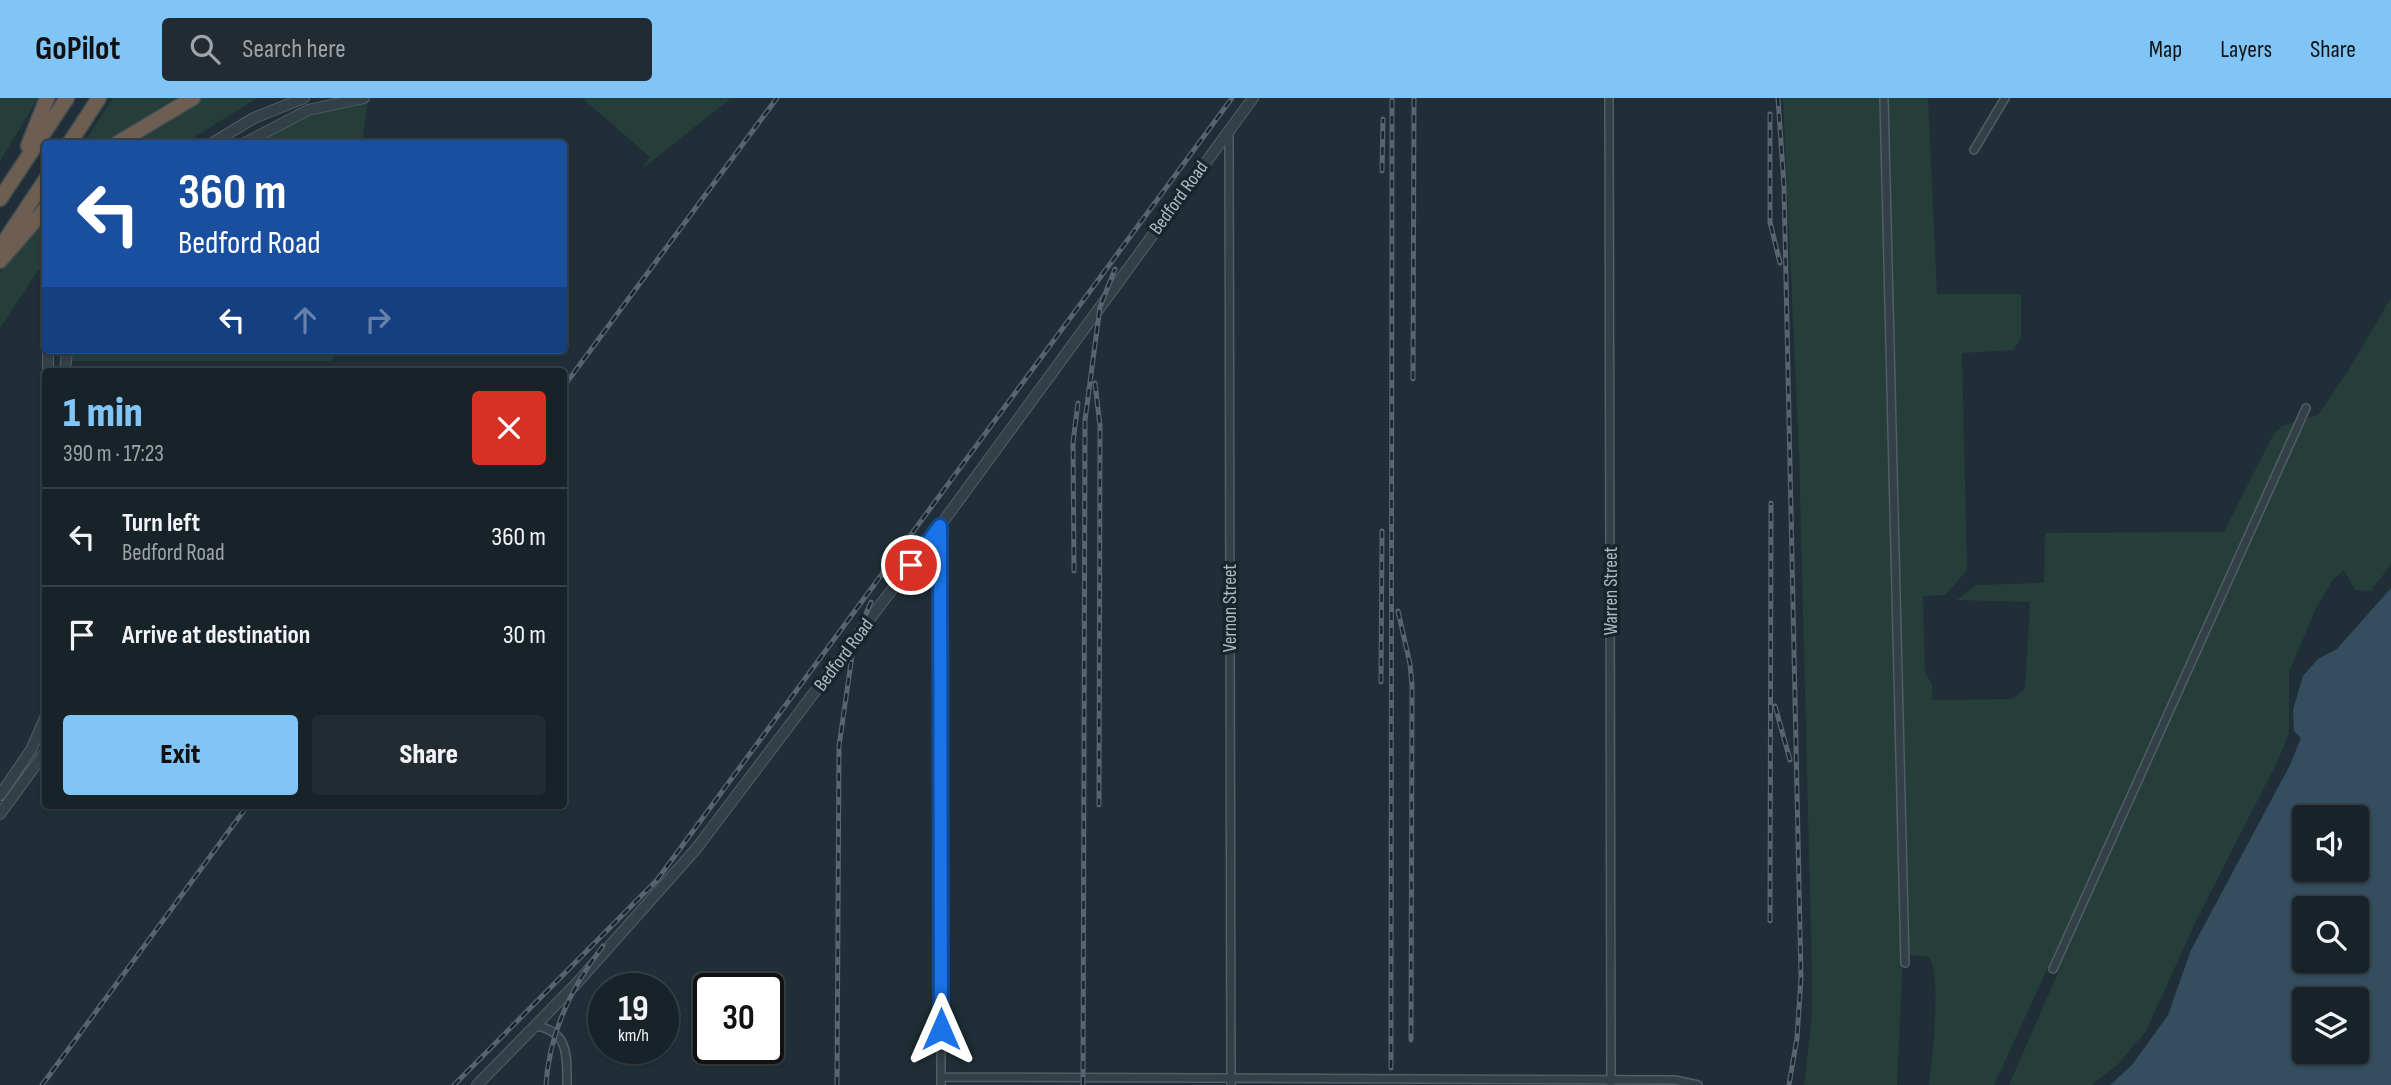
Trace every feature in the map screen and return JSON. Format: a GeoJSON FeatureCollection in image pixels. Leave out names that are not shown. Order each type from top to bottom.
{"type":"FeatureCollection","features":[{"type":"Feature","properties":{"kind":"highway"},"geometry":{"type":"LineString","coordinates":[[19,171],[47,98]]}},
{"type":"Feature","properties":{"kind":"highway"},"geometry":{"type":"LineString","coordinates":[[0,199],[67,98]]}},
{"type":"Feature","properties":{"kind":"highway"},"geometry":{"type":"LineString","coordinates":[[72,140],[99,98]]}},
{"type":"Feature","properties":{"kind":"highway"},"geometry":{"type":"LineString","coordinates":[[123,140],[193,98]]}},
{"type":"Feature","properties":{"kind":"highway"},"geometry":{"type":"LineString","coordinates":[[0,248],[42,185]]}},
{"type":"Feature","properties":{"kind":"highway"},"geometry":{"type":"LineString","coordinates":[[0,261],[42,213]]}},
{"type":"Feature","properties":{"kind":"street"},"geometry":{"type":"LineString","coordinates":[[218,140],[254,118],[304,98]]}},
{"type":"Feature","properties":{"kind":"street"},"geometry":{"type":"LineString","coordinates":[[251,140],[308,110],[364,98]]}},
{"type":"Feature","properties":{"kind":"street","name":"Bedford Road"},"geometry":{"type":"LineString","coordinates":[[477,1085],[652,902],[696,849],[940,526],[1253,98]]}},
{"type":"Feature","properties":{"kind":"street","name":"Warren Street"},"geometry":{"type":"LineString","coordinates":[[1609,98],[1611,1082]]}},
{"type":"Feature","properties":{"kind":"street"},"geometry":{"type":"LineString","coordinates":[[1884,98],[1905,963]]}},
{"type":"Feature","properties":{"kind":"street"},"geometry":{"type":"LineString","coordinates":[[1974,150],[2005,98]]}},
{"type":"Feature","properties":{"kind":"street","name":"Vernon Street"},"geometry":{"type":"LineString","coordinates":[[1229,131],[1231,1082]]}},
{"type":"Feature","properties":{"kind":"street"},"geometry":{"type":"LineString","coordinates":[[2053,968],[2306,408]]}},
{"type":"Feature","properties":{"kind":"street"},"geometry":{"type":"LineString","coordinates":[[940,526],[941,1081],[1675,1080],[1698,1085]]}},
{"type":"Feature","properties":{"kind":"street"},"geometry":{"type":"LineString","coordinates":[[0,795],[31,750],[42,725]]}},
{"type":"Feature","properties":{"kind":"street"},"geometry":{"type":"LineString","coordinates":[[0,814],[42,756]]}},
{"type":"Feature","properties":{"kind":"street"},"geometry":{"type":"LineString","coordinates":[[536,1026],[553,1029],[559,1035],[564,1050],[567,1085]]}},
{"type":"Feature","properties":{"kind":"green space"},"geometry":{"type":"Polygon","coordinates":[[[0,98],[38,98],[0,161],[0,98]]]}},
{"type":"Feature","properties":{"kind":"green space"},"geometry":{"type":"Polygon","coordinates":[[[113,98],[175,98],[108,140],[86,140],[113,98]]]}},
{"type":"Feature","properties":{"kind":"green space"},"geometry":{"type":"Polygon","coordinates":[[[202,98],[257,98],[190,140],[130,140],[202,98]]]}},
{"type":"Feature","properties":{"kind":"green space"},"geometry":{"type":"Polygon","coordinates":[[[582,98],[731,98],[642,169],[650,157],[582,98]]]}},
{"type":"Feature","properties":{"kind":"green space"},"geometry":{"type":"Polygon","coordinates":[[[1783,98],[1928,98],[1937,294],[2021,294],[2021,337],[2014,350],[1962,353],[1967,570],[1945,595],[1923,596],[1925,673],[1932,684],[1932,700],[2011,699],[2025,689],[2030,602],[1957,600],[1976,585],[2044,583],[2045,533],[2224,532],[2273,435],[2282,426],[2318,415],[2348,371],[2391,298],[2391,564],[2371,591],[2355,590],[2344,570],[2332,581],[2316,608],[2289,672],[2289,733],[2279,758],[2195,923],[2146,1031],[2118,1064],[2092,1085],[2009,1085],[2057,975],[2058,968],[2053,963],[2049,965],[1994,1085],[1929,1085],[1936,999],[1933,966],[1929,957],[1903,954],[1897,1085],[1804,1085],[1812,1016],[1812,971],[1799,453],[1783,98]]]}},
{"type":"Feature","properties":{"kind":"green space"},"geometry":{"type":"Polygon","coordinates":[[[368,101],[362,140],[253,140],[294,118],[368,101]]]}},
{"type":"Feature","properties":{"kind":"green space"},"geometry":{"type":"Polygon","coordinates":[[[42,217],[42,272],[38,270],[0,328],[0,274],[42,217]]]}},
{"type":"Feature","properties":{"kind":"green space"},"geometry":{"type":"Polygon","coordinates":[[[70,354],[334,354],[332,361],[69,361],[70,354]]]}},
{"type":"Feature","properties":{"kind":"water"},"geometry":{"type":"Polygon","coordinates":[[[2391,588],[2391,1085],[2110,1085],[2132,1065],[2168,1015],[2191,950],[2290,765],[2301,738],[2294,731],[2293,710],[2303,676],[2318,659],[2337,649],[2391,588]]]}},
{"type":"Feature","properties":{"kind":"railway"},"geometry":{"type":"LineString","coordinates":[[567,382],[777,98]]}},
{"type":"Feature","properties":{"kind":"railway"},"geometry":{"type":"LineString","coordinates":[[454,1085],[657,880],[1232,98]]}},
{"type":"Feature","properties":{"kind":"railway"},"geometry":{"type":"LineString","coordinates":[[1391,1068],[1392,98]]}},
{"type":"Feature","properties":{"kind":"railway"},"geometry":{"type":"LineString","coordinates":[[1413,379],[1414,98]]}},
{"type":"Feature","properties":{"kind":"railway"},"geometry":{"type":"LineString","coordinates":[[1778,98],[1784,186],[1801,978],[1797,1038],[1789,1085]]}},
{"type":"Feature","properties":{"kind":"railway"},"geometry":{"type":"LineString","coordinates":[[1770,114],[1770,222],[1780,263]]}},
{"type":"Feature","properties":{"kind":"railway"},"geometry":{"type":"LineString","coordinates":[[1382,171],[1383,119]]}},
{"type":"Feature","properties":{"kind":"railway"},"geometry":{"type":"LineString","coordinates":[[1083,1085],[1085,420],[1100,307],[1115,269]]}},
{"type":"Feature","properties":{"kind":"railway"},"geometry":{"type":"LineString","coordinates":[[1095,383],[1100,426],[1099,805]]}},
{"type":"Feature","properties":{"kind":"railway"},"geometry":{"type":"LineString","coordinates":[[1074,571],[1073,442],[1078,403]]}},
{"type":"Feature","properties":{"kind":"railway"},"geometry":{"type":"LineString","coordinates":[[1770,921],[1771,503]]}},
{"type":"Feature","properties":{"kind":"railway"},"geometry":{"type":"LineString","coordinates":[[1381,682],[1382,531]]}},
{"type":"Feature","properties":{"kind":"railway"},"geometry":{"type":"LineString","coordinates":[[837,1085],[839,746],[854,642],[871,602]]}},
{"type":"Feature","properties":{"kind":"railway"},"geometry":{"type":"LineString","coordinates":[[1398,611],[1412,685],[1411,1040]]}},
{"type":"Feature","properties":{"kind":"railway"},"geometry":{"type":"LineString","coordinates":[[1775,706],[1790,760]]}},
{"type":"Feature","properties":{"kind":"railway"},"geometry":{"type":"LineString","coordinates":[[42,1085],[245,809]]}},
{"type":"Feature","properties":{"kind":"railway"},"geometry":{"type":"LineString","coordinates":[[546,1085],[552,1047],[564,1011],[581,977],[603,946]]}},
{"type":"Feature","properties":{"kind":"route"},"geometry":{"type":"LineString","coordinates":[[911,565],[940,526],[941,1029]]}}]}
